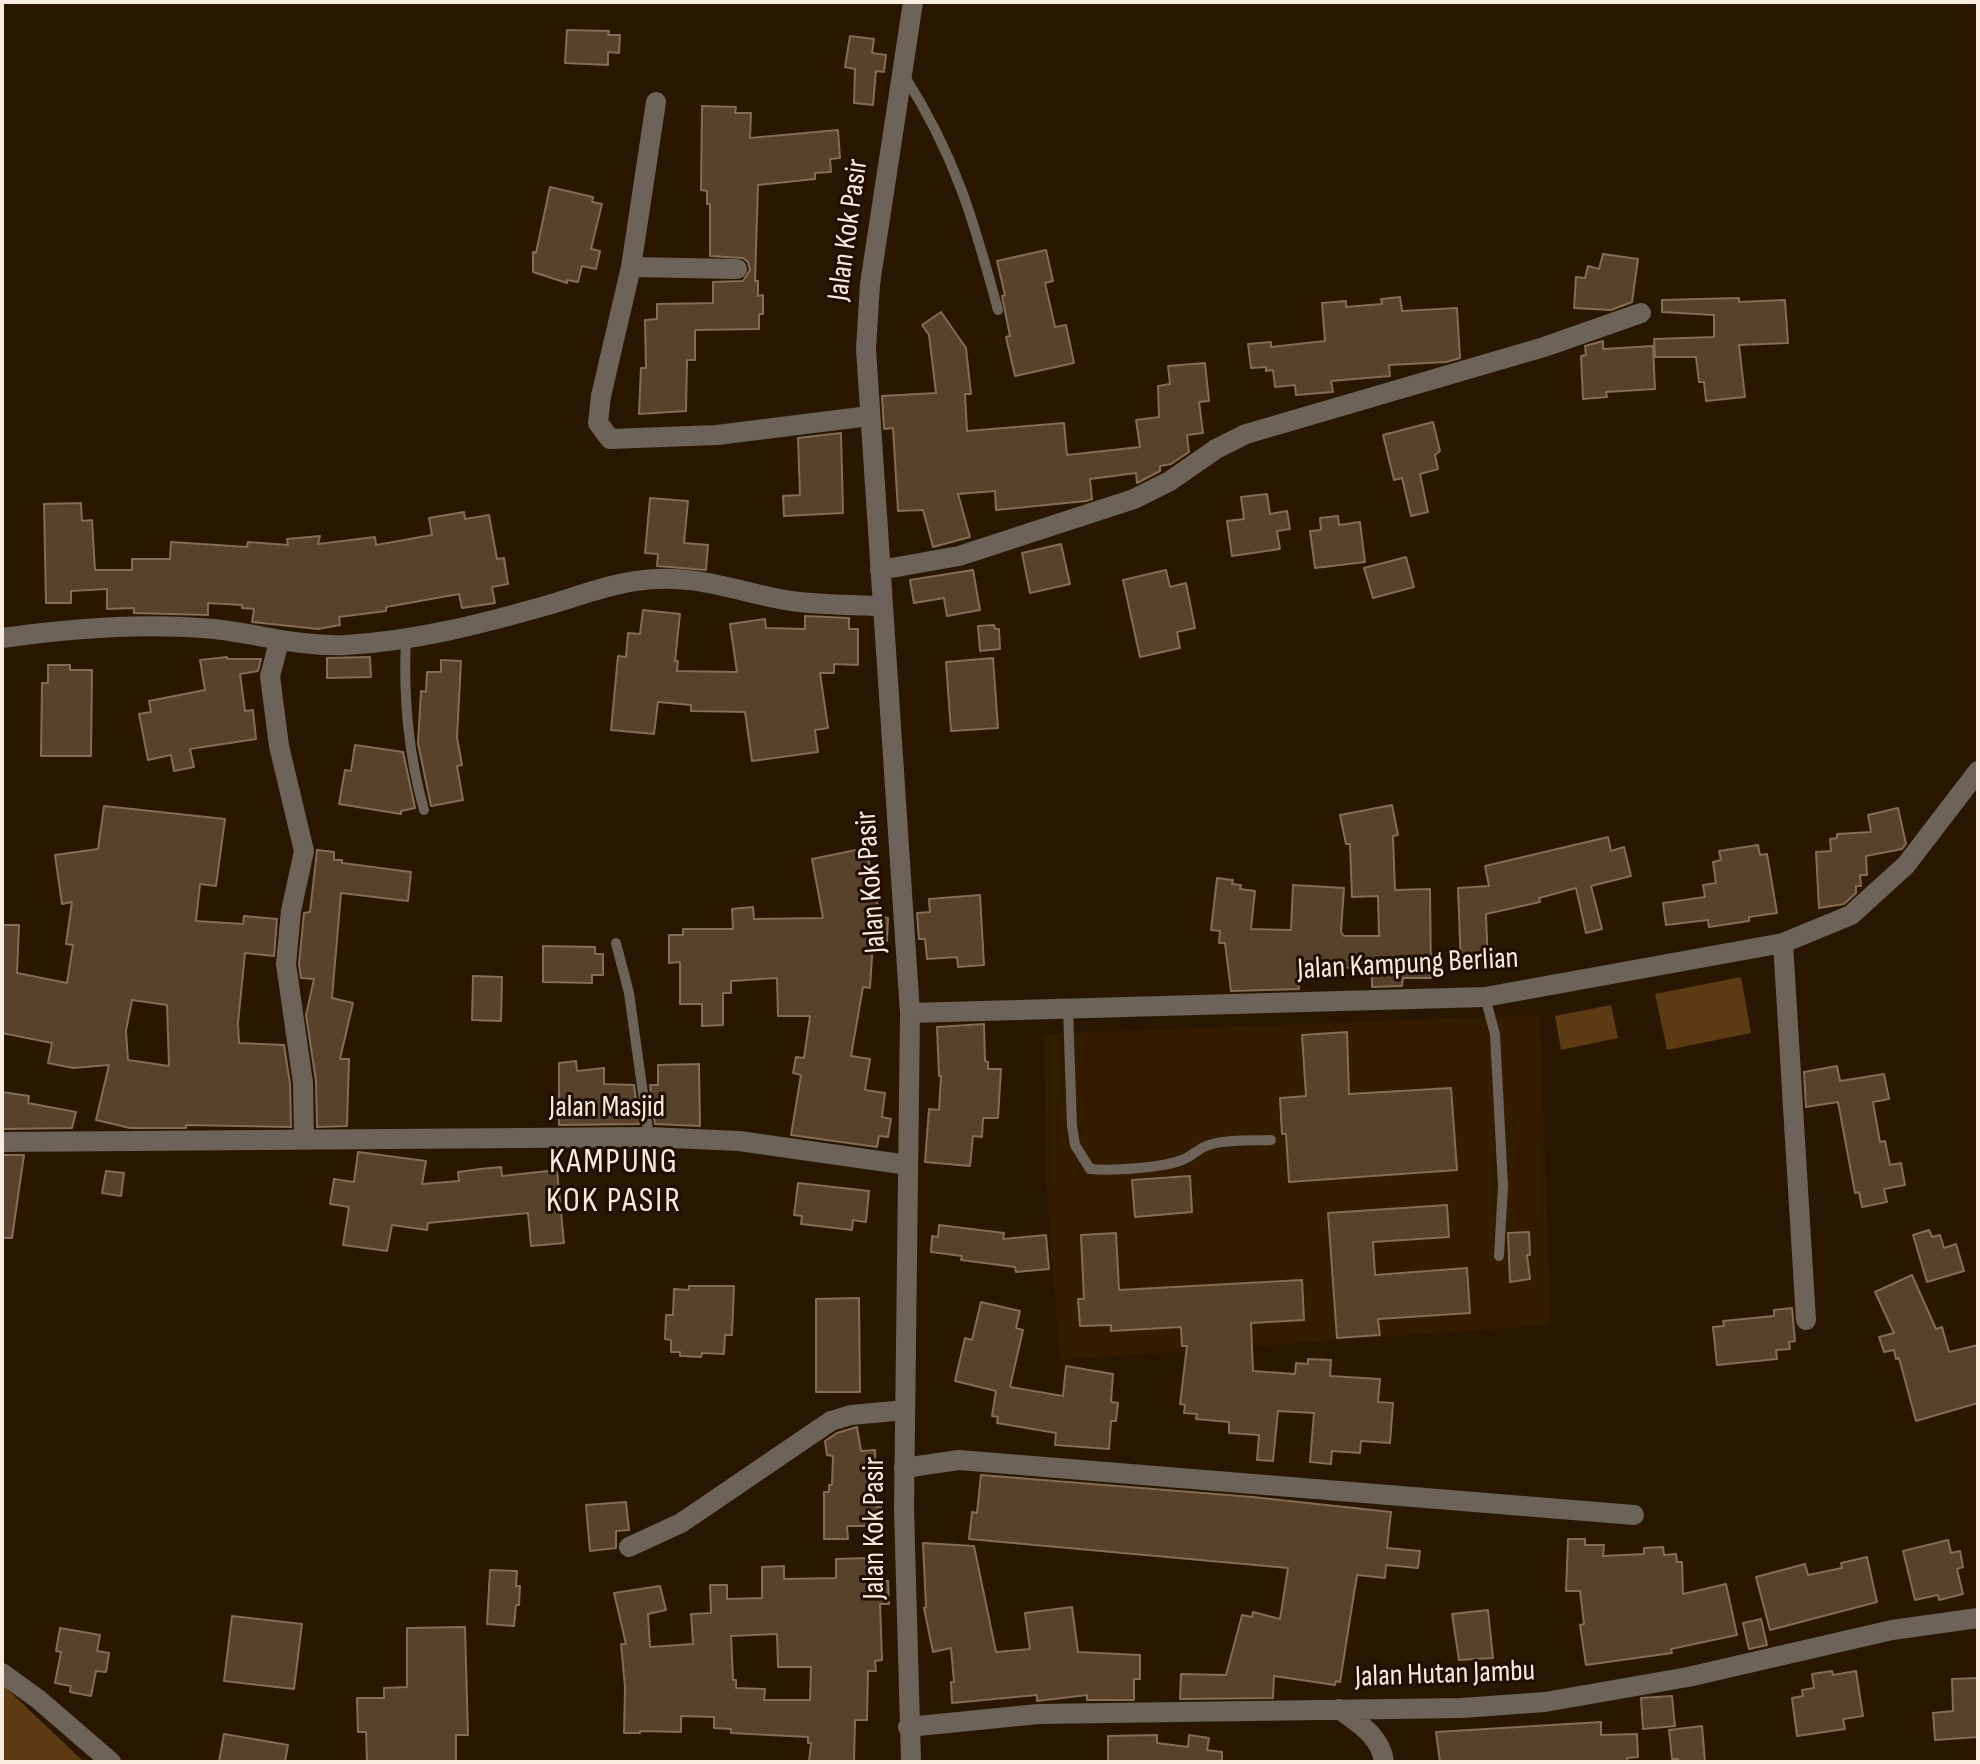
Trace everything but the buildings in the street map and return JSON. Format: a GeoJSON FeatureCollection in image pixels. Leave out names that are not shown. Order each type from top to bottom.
{"type":"FeatureCollection","features":[{"type":"Feature","properties":{"kind":"street","name":"Jalan Kok Pasir"},"geometry":{"type":"LineString","coordinates":[[911,1762],[904,1468],[910,1013],[866,349],[870,284],[913,2]]}},
{"type":"Feature","properties":{"kind":"street"},"geometry":{"type":"LineString","coordinates":[[656,102],[631,267],[601,396],[598,423],[610,439],[717,435],[869,416]]}},
{"type":"Feature","properties":{"kind":"street"},"geometry":{"type":"LineString","coordinates":[[631,267],[737,269]]}},
{"type":"Feature","properties":{"kind":"street"},"geometry":{"type":"LineString","coordinates":[[880,570],[959,556],[1134,499],[1170,481],[1216,449],[1246,434],[1544,347],[1641,313]]}},
{"type":"Feature","properties":{"kind":"street"},"geometry":{"type":"LineString","coordinates":[[2,638],[57,631],[161,626],[217,629],[279,642],[343,645],[406,638],[485,623],[634,581],[670,578],[709,581],[790,601],[882,606]]}},
{"type":"Feature","properties":{"kind":"street"},"geometry":{"type":"LineString","coordinates":[[279,642],[270,676],[279,746],[304,851],[289,922],[286,964],[303,1083],[304,1139]]}},
{"type":"Feature","properties":{"kind":"street","name":"Jalan Kampung Berlian"},"geometry":{"type":"LineString","coordinates":[[910,1013],[1485,997],[1783,943],[1851,915],[1906,865],[1978,771]]}},
{"type":"Feature","properties":{"kind":"street"},"geometry":{"type":"LineString","coordinates":[[1783,943],[1806,1320]]}},
{"type":"Feature","properties":{"kind":"street","name":"Jalan Masjid"},"geometry":{"type":"LineString","coordinates":[[2,1142],[649,1137],[739,1141],[908,1165]]}},
{"type":"Feature","properties":{"kind":"street"},"geometry":{"type":"LineString","coordinates":[[629,1547],[681,1523],[831,1421],[851,1415],[905,1410]]}},
{"type":"Feature","properties":{"kind":"street"},"geometry":{"type":"LineString","coordinates":[[904,1468],[959,1460],[1634,1515]]}},
{"type":"Feature","properties":{"kind":"street","name":"Jalan Hutan Jambu"},"geometry":{"type":"LineString","coordinates":[[908,1727],[1038,1714],[1462,1708],[1545,1702],[1688,1677],[1892,1630],[1978,1618]]}},
{"type":"Feature","properties":{"kind":"street"},"geometry":{"type":"LineString","coordinates":[[2,1673],[38,1699],[111,1762]]}},
{"type":"Feature","properties":{"kind":"street"},"geometry":{"type":"LineString","coordinates":[[1339,1709],[1368,1730],[1383,1752],[1384,1762]]}},
{"type":"Feature","properties":{"kind":"lane"},"geometry":{"type":"LineString","coordinates":[[902,72],[931,117],[956,171],[976,226],[998,310]]}},
{"type":"Feature","properties":{"kind":"lane"},"geometry":{"type":"LineString","coordinates":[[406,638],[407,731],[413,771],[424,810]]}},
{"type":"Feature","properties":{"kind":"lane"},"geometry":{"type":"LineString","coordinates":[[616,943],[629,993],[649,1137]]}},
{"type":"Feature","properties":{"kind":"lane"},"geometry":{"type":"LineString","coordinates":[[1485,997],[1495,1034],[1503,1186],[1499,1256]]}},
{"type":"Feature","properties":{"kind":"lane"},"geometry":{"type":"LineString","coordinates":[[1068,1009],[1072,1126],[1075,1145],[1090,1169],[1106,1171],[1170,1163],[1219,1142],[1271,1140]]}},
{"type":"Feature","properties":{"kind":"shaded area"},"geometry":{"type":"Polygon","coordinates":[[[1741,977],[1751,1033],[1667,1050],[1655,994],[1741,977]]]}},
{"type":"Feature","properties":{"kind":"shaded area"},"geometry":{"type":"Polygon","coordinates":[[[1611,1005],[1618,1038],[1561,1050],[1555,1016],[1611,1005]]]}},
{"type":"Feature","properties":{"kind":"shaded area"},"geometry":{"type":"Polygon","coordinates":[[[1540,1015],[1551,1325],[1060,1360],[1046,1181],[1044,1034],[1540,1015]]]}},
{"type":"Feature","properties":{"kind":"shaded area"},"geometry":{"type":"Polygon","coordinates":[[[2,1686],[5,1687],[84,1762],[2,1762],[2,1686]]]}},
{"type":"Feature","properties":{"kind":"district","name":"KAMPUNG KOK PASIR"},"geometry":{"type":"Point","coordinates":[614,1182]}}]}
